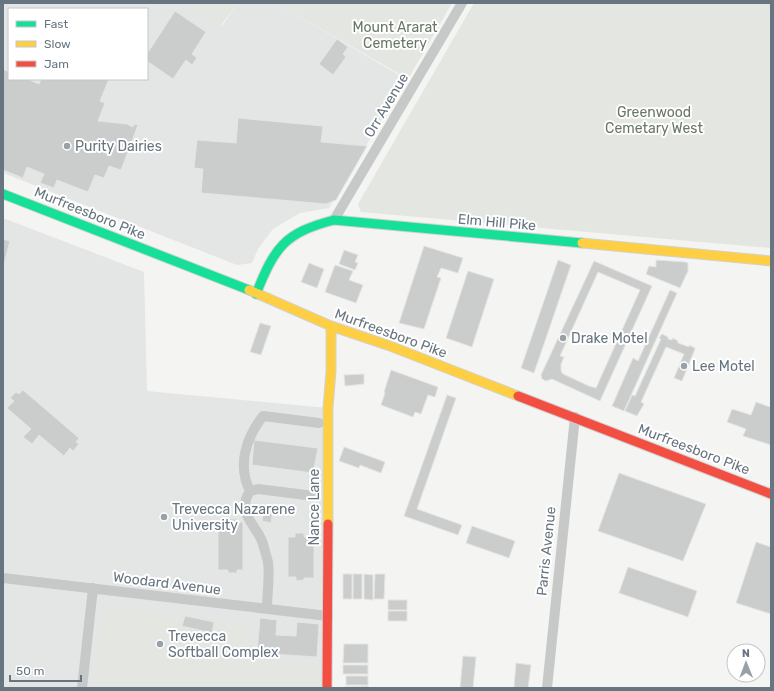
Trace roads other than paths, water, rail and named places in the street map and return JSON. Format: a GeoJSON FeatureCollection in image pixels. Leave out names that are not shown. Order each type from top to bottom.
{"type":"FeatureCollection","features":[{"type":"Feature","properties":{"kind":"main road","name":"Murfreesboro Pike"},"geometry":{"type":"LineString","coordinates":[[3,194],[256,294],[331,326],[390,346],[771,494]]}},
{"type":"Feature","properties":{"kind":"main road","name":"Elm Hill Pike"},"geometry":{"type":"LineString","coordinates":[[256,294],[269,262],[277,250],[287,240],[300,230],[316,224],[334,220],[771,261]]}},
{"type":"Feature","properties":{"kind":"main road","name":"Nance Lane"},"geometry":{"type":"LineString","coordinates":[[327,688],[328,408],[331,371],[331,326]]}},
{"type":"Feature","properties":{"kind":"street","name":"Orr Avenue"},"geometry":{"type":"LineString","coordinates":[[334,220],[462,3]]}},
{"type":"Feature","properties":{"kind":"street"},"geometry":{"type":"LineString","coordinates":[[250,491],[245,481],[245,455],[248,439],[263,416],[319,423]]}},
{"type":"Feature","properties":{"kind":"street","name":"Parris Avenue"},"geometry":{"type":"LineString","coordinates":[[547,688],[575,417]]}},
{"type":"Feature","properties":{"kind":"street"},"geometry":{"type":"LineString","coordinates":[[266,609],[268,563],[262,540],[250,522],[244,508],[246,498],[250,491],[258,489],[314,496]]}},
{"type":"Feature","properties":{"kind":"street","name":"Woodard Avenue"},"geometry":{"type":"LineString","coordinates":[[3,578],[328,616]]}},
{"type":"Feature","properties":{"kind":"street"},"geometry":{"type":"LineString","coordinates":[[82,688],[93,588]]}},
{"type":"Feature","properties":{"kind":"place","name":"Purity Dairies"},"geometry":{"type":"Point","coordinates":[67,146]}},
{"type":"Feature","properties":{"kind":"place","name":"Drake Motel"},"geometry":{"type":"Point","coordinates":[563,338]}},
{"type":"Feature","properties":{"kind":"place","name":"Lee Motel"},"geometry":{"type":"Point","coordinates":[684,366]}},
{"type":"Feature","properties":{"kind":"place","name":"Trevecca Nazarene University"},"geometry":{"type":"Point","coordinates":[164,517]}},
{"type":"Feature","properties":{"kind":"place","name":"Trevecca Softball Complex"},"geometry":{"type":"Point","coordinates":[160,644]}},
{"type":"Feature","properties":{"kind":"park label","name":"Mount Ararat Cemetery"},"geometry":{"type":"Point","coordinates":[395,36]}},
{"type":"Feature","properties":{"kind":"park label","name":"Greenwood Cemetary West"},"geometry":{"type":"Point","coordinates":[654,120]}}]}
